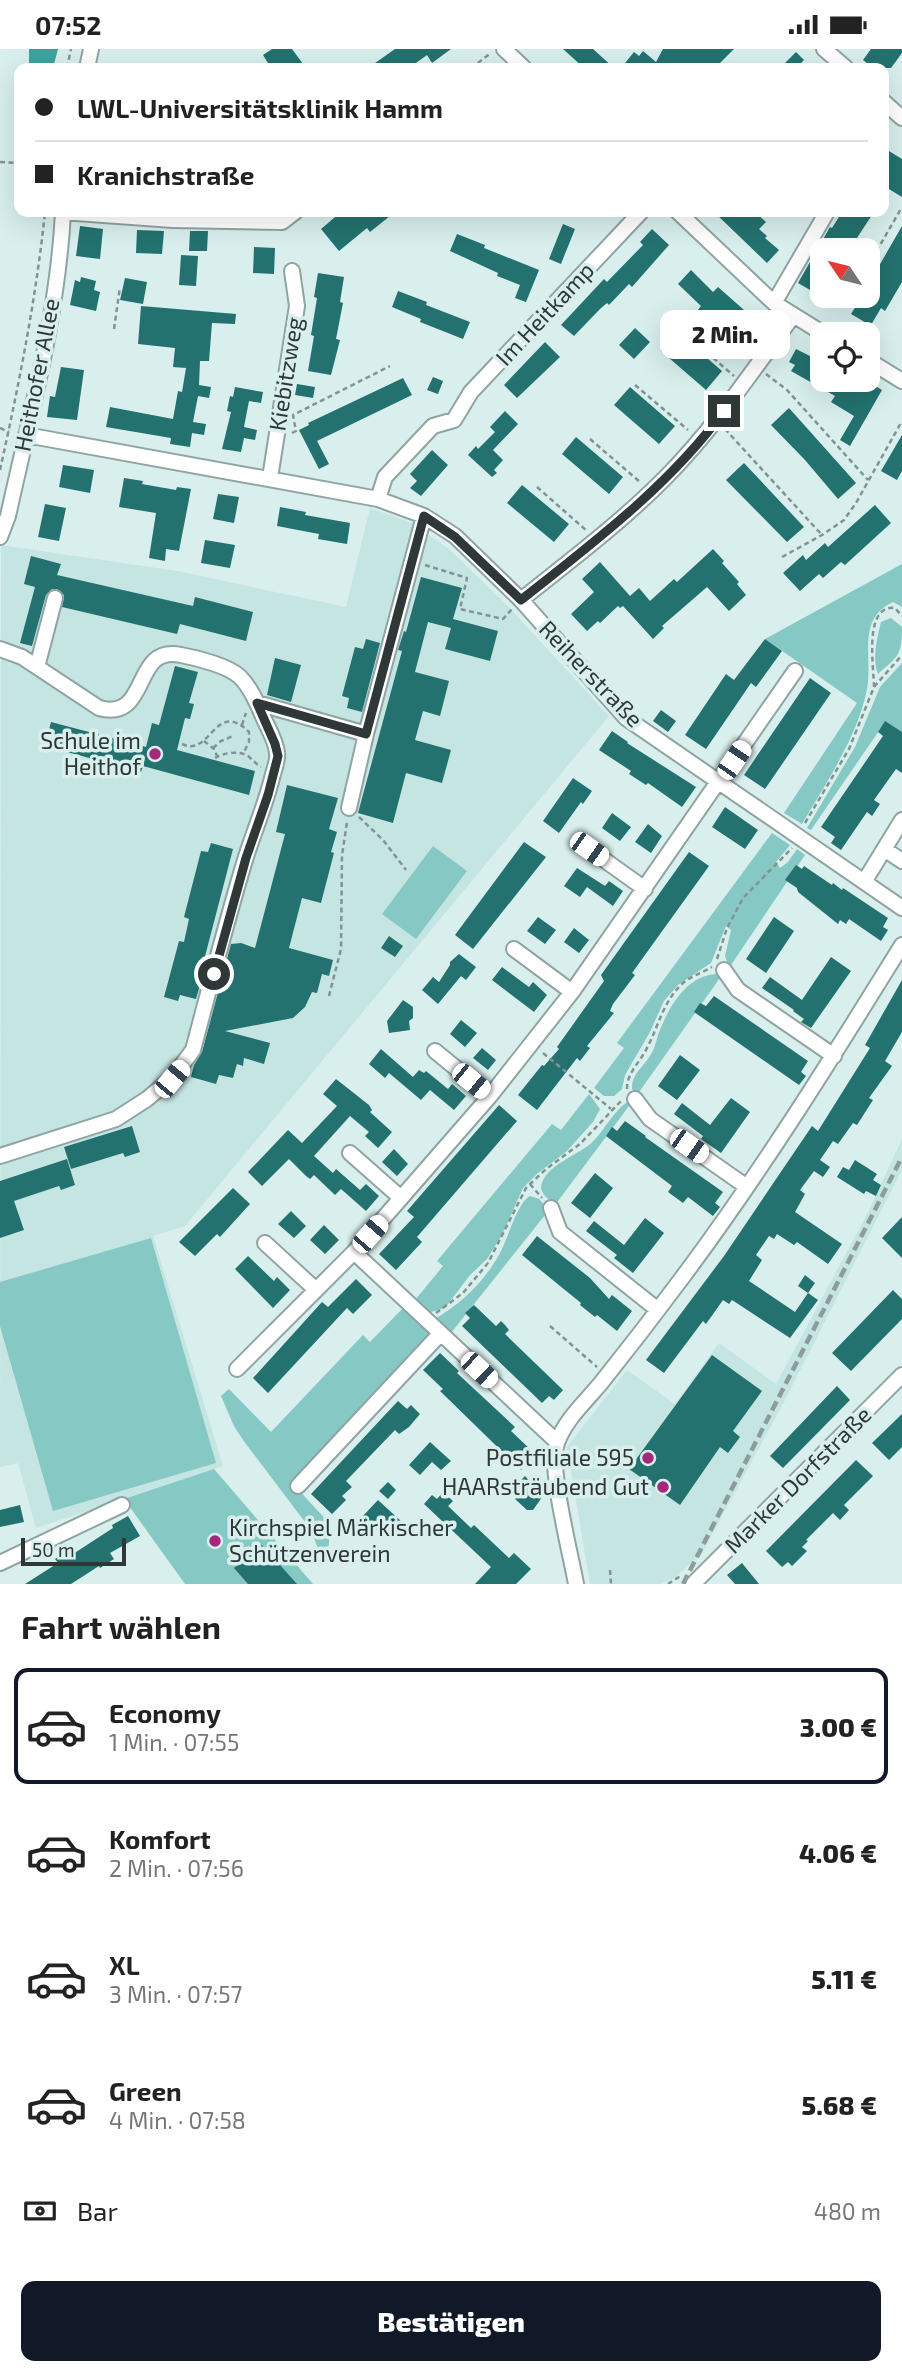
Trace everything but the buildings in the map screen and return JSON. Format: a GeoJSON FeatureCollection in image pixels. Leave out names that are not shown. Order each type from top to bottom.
{"type":"FeatureCollection","features":[{"type":"Feature","properties":{"kind":"street"},"geometry":{"type":"LineString","coordinates":[[503,49],[518,63]]}},
{"type":"Feature","properties":{"kind":"street"},"geometry":{"type":"LineString","coordinates":[[824,49],[840,63]]}},
{"type":"Feature","properties":{"kind":"street","name":"Heithofer Allee"},"geometry":{"type":"LineString","coordinates":[[0,537],[8,516],[26,435],[61,254],[62,217]]}},
{"type":"Feature","properties":{"kind":"street"},"geometry":{"type":"LineString","coordinates":[[131,217],[282,222],[288,217]]}},
{"type":"Feature","properties":{"kind":"street","name":"Im Heitkamp"},"geometry":{"type":"LineString","coordinates":[[379,499],[385,477],[433,426],[454,420],[471,392],[635,217]]}},
{"type":"Feature","properties":{"kind":"street"},"geometry":{"type":"LineString","coordinates":[[683,217],[774,303],[810,326]]}},
{"type":"Feature","properties":{"kind":"street"},"geometry":{"type":"LineString","coordinates":[[774,303],[824,217]]}},
{"type":"Feature","properties":{"kind":"street","name":"Kiebitzweg"},"geometry":{"type":"LineString","coordinates":[[270,478],[297,306],[292,271]]}},
{"type":"Feature","properties":{"kind":"street"},"geometry":{"type":"LineString","coordinates":[[521,600],[597,539],[650,491],[700,439],[717,420],[793,316]]}},
{"type":"Feature","properties":{"kind":"street"},"geometry":{"type":"LineString","coordinates":[[880,367],[902,381]]}},
{"type":"Feature","properties":{"kind":"street","name":"Reiherstraße"},"geometry":{"type":"LineString","coordinates":[[26,435],[379,499],[424,516],[455,537],[521,600],[626,718],[902,908]]}},
{"type":"Feature","properties":{"kind":"street"},"geometry":{"type":"LineString","coordinates":[[349,808],[424,516]]}},
{"type":"Feature","properties":{"kind":"street"},"geometry":{"type":"LineString","coordinates":[[37,667],[55,597]]}},
{"type":"Feature","properties":{"kind":"street"},"geometry":{"type":"LineString","coordinates":[[0,649],[22,656],[99,708],[118,711],[132,699],[145,673],[160,656],[170,653],[182,655],[228,669],[240,676],[251,708],[275,744],[278,756],[263,812],[246,858],[193,1050],[184,1063],[172,1079],[116,1119],[0,1156]]}},
{"type":"Feature","properties":{"kind":"street"},"geometry":{"type":"LineString","coordinates":[[237,1369],[354,1252],[490,1096],[572,992],[795,671]]}},
{"type":"Feature","properties":{"kind":"street"},"geometry":{"type":"LineString","coordinates":[[251,708],[366,734]]}},
{"type":"Feature","properties":{"kind":"street"},"geometry":{"type":"LineString","coordinates":[[864,882],[902,820]]}},
{"type":"Feature","properties":{"kind":"street"},"geometry":{"type":"LineString","coordinates":[[589,849],[645,889]]}},
{"type":"Feature","properties":{"kind":"street"},"geometry":{"type":"LineString","coordinates":[[884,849],[902,861]]}},
{"type":"Feature","properties":{"kind":"street"},"geometry":{"type":"LineString","coordinates":[[576,1584],[558,1489],[554,1456],[557,1442],[566,1426],[658,1310],[747,1187],[834,1056],[902,945]]}},
{"type":"Feature","properties":{"kind":"street"},"geometry":{"type":"LineString","coordinates":[[514,949],[572,992]]}},
{"type":"Feature","properties":{"kind":"street"},"geometry":{"type":"LineString","coordinates":[[724,970],[738,990],[834,1056]]}},
{"type":"Feature","properties":{"kind":"street"},"geometry":{"type":"LineString","coordinates":[[435,1051],[490,1096]]}},
{"type":"Feature","properties":{"kind":"street"},"geometry":{"type":"LineString","coordinates":[[635,1099],[650,1119],[747,1187]]}},
{"type":"Feature","properties":{"kind":"street"},"geometry":{"type":"LineString","coordinates":[[350,1153],[401,1198]]}},
{"type":"Feature","properties":{"kind":"street"},"geometry":{"type":"LineString","coordinates":[[551,1208],[560,1232],[658,1310]]}},
{"type":"Feature","properties":{"kind":"street"},"geometry":{"type":"LineString","coordinates":[[265,1243],[315,1290]]}},
{"type":"Feature","properties":{"kind":"street"},"geometry":{"type":"LineString","coordinates":[[354,1252],[557,1442]]}},
{"type":"Feature","properties":{"kind":"street"},"geometry":{"type":"LineString","coordinates":[[298,1486],[440,1334]]}},
{"type":"Feature","properties":{"kind":"street","name":"Marker Dorfstraße"},"geometry":{"type":"LineString","coordinates":[[693,1584],[902,1375]]}},
{"type":"Feature","properties":{"kind":"street"},"geometry":{"type":"LineString","coordinates":[[0,1563],[121,1505]]}},
{"type":"Feature","properties":{"kind":"path"},"geometry":{"type":"LineString","coordinates":[[478,63],[496,49]]}},
{"type":"Feature","properties":{"kind":"path"},"geometry":{"type":"LineString","coordinates":[[880,245],[902,207]]}},
{"type":"Feature","properties":{"kind":"path"},"geometry":{"type":"LineString","coordinates":[[0,470],[32,315],[44,217]]}},
{"type":"Feature","properties":{"kind":"path"},"geometry":{"type":"LineString","coordinates":[[114,329],[120,287]]}},
{"type":"Feature","properties":{"kind":"path"},"geometry":{"type":"LineString","coordinates":[[681,330],[744,384]]}},
{"type":"Feature","properties":{"kind":"path"},"geometry":{"type":"LineString","coordinates":[[292,433],[296,431],[293,415],[390,366]]}},
{"type":"Feature","properties":{"kind":"path"},"geometry":{"type":"LineString","coordinates":[[756,367],[787,390],[868,480]]}},
{"type":"Feature","properties":{"kind":"path"},"geometry":{"type":"LineString","coordinates":[[635,385],[700,439]]}},
{"type":"Feature","properties":{"kind":"path"},"geometry":{"type":"LineString","coordinates":[[717,420],[822,535]]}},
{"type":"Feature","properties":{"kind":"path"},"geometry":{"type":"LineString","coordinates":[[782,557],[844,520],[902,421]]}},
{"type":"Feature","properties":{"kind":"path"},"geometry":{"type":"LineString","coordinates":[[590,439],[650,491]]}},
{"type":"Feature","properties":{"kind":"path"},"geometry":{"type":"LineString","coordinates":[[537,487],[597,539]]}},
{"type":"Feature","properties":{"kind":"path"},"geometry":{"type":"LineString","coordinates":[[412,561],[467,578],[460,609],[503,619]]}},
{"type":"Feature","properties":{"kind":"path"},"geometry":{"type":"LineString","coordinates":[[874,687],[871,661],[875,623],[889,607],[895,608],[902,616]]}},
{"type":"Feature","properties":{"kind":"path"},"geometry":{"type":"LineString","coordinates":[[425,1319],[452,1303],[488,1263],[520,1196],[530,1184],[580,1144],[627,1095],[627,1082],[631,1071],[644,1053],[663,1009],[685,982],[715,964],[727,928],[743,898],[799,838],[834,771],[849,750],[874,687],[902,655]]}},
{"type":"Feature","properties":{"kind":"path"},"geometry":{"type":"LineString","coordinates":[[242,725],[251,708]]}},
{"type":"Feature","properties":{"kind":"path"},"geometry":{"type":"LineString","coordinates":[[182,744],[192,746],[204,741],[220,724],[229,721],[242,725],[249,732],[250,737],[243,754]]}},
{"type":"Feature","properties":{"kind":"path"},"geometry":{"type":"LineString","coordinates":[[214,748],[221,741],[233,736]]}},
{"type":"Feature","properties":{"kind":"path"},"geometry":{"type":"LineString","coordinates":[[204,741],[214,748],[216,757],[243,754],[257,767],[274,770]]}},
{"type":"Feature","properties":{"kind":"path"},"geometry":{"type":"LineString","coordinates":[[349,808],[383,840],[406,870]]}},
{"type":"Feature","properties":{"kind":"path"},"geometry":{"type":"LineString","coordinates":[[329,996],[341,949],[342,855],[349,808]]}},
{"type":"Feature","properties":{"kind":"path"},"geometry":{"type":"LineString","coordinates":[[531,1043],[611,1109]]}},
{"type":"Feature","properties":{"kind":"path"},"geometry":{"type":"LineString","coordinates":[[530,1184],[551,1208]]}},
{"type":"Feature","properties":{"kind":"path"},"geometry":{"type":"LineString","coordinates":[[550,1326],[606,1376]]}},
{"type":"Feature","properties":{"kind":"path"},"geometry":{"type":"LineString","coordinates":[[610,1570],[611,1584]]}},
{"type":"Feature","properties":{"kind":"shaded area"},"geometry":{"type":"Polygon","coordinates":[[[29,49],[58,49],[54,63],[29,63],[29,49]]]}},
{"type":"Feature","properties":{"kind":"shaded area"},"geometry":{"type":"Polygon","coordinates":[[[370,508],[412,523],[449,549],[506,604],[609,716],[185,1226],[153,1236],[223,1466],[36,1528],[18,1463],[0,1467],[1,545],[177,571],[346,607],[370,508]]]}},
{"type":"Feature","properties":{"kind":"shaded area"},"geometry":{"type":"Polygon","coordinates":[[[902,564],[902,607],[893,602],[874,618],[868,640],[868,677],[863,707],[849,742],[802,824],[784,813],[857,703],[765,639],[902,564]]]}},
{"type":"Feature","properties":{"kind":"shaded area"},"geometry":{"type":"Polygon","coordinates":[[[891,618],[902,627],[900,650],[878,674],[875,656],[879,628],[881,622],[891,618]]]}},
{"type":"Feature","properties":{"kind":"shaded area"},"geometry":{"type":"Polygon","coordinates":[[[902,663],[902,733],[885,722],[811,830],[807,828],[855,747],[880,687],[902,663]]]}},
{"type":"Feature","properties":{"kind":"shaded area"},"geometry":{"type":"Polygon","coordinates":[[[772,833],[790,845],[776,862],[780,868],[797,849],[805,855],[729,968],[725,956],[731,930],[726,926],[711,963],[678,985],[664,1001],[625,1075],[622,1089],[614,1096],[604,1096],[594,1088],[624,1048],[617,1043],[772,833]]]}},
{"type":"Feature","properties":{"kind":"shaded area"},"geometry":{"type":"Polygon","coordinates":[[[433,846],[467,871],[416,939],[382,914],[433,846]]]}},
{"type":"Feature","properties":{"kind":"shaded area"},"geometry":{"type":"Polygon","coordinates":[[[716,974],[722,975],[637,1095],[632,1089],[633,1079],[651,1054],[662,1025],[679,995],[695,981],[716,974]]]}},
{"type":"Feature","properties":{"kind":"shaded area"},"geometry":{"type":"Polygon","coordinates":[[[589,1094],[600,1109],[593,1122],[567,1151],[523,1188],[502,1235],[487,1259],[470,1275],[445,1308],[428,1313],[415,1300],[443,1266],[437,1261],[552,1124],[561,1130],[589,1094]]]}},
{"type":"Feature","properties":{"kind":"shaded area"},"geometry":{"type":"Polygon","coordinates":[[[629,1101],[632,1102],[555,1205],[541,1189],[545,1177],[556,1166],[589,1145],[629,1101]]]}},
{"type":"Feature","properties":{"kind":"shaded area"},"geometry":{"type":"Polygon","coordinates":[[[902,1139],[902,1170],[784,1402],[701,1555],[674,1578],[661,1584],[590,1584],[567,1447],[627,1370],[675,1404],[719,1343],[776,1384],[867,1214],[902,1139]]]}},
{"type":"Feature","properties":{"kind":"shaded area"},"geometry":{"type":"Polygon","coordinates":[[[530,1196],[539,1199],[549,1210],[451,1333],[435,1319],[454,1306],[487,1273],[500,1253],[521,1206],[530,1196]]]}},
{"type":"Feature","properties":{"kind":"shaded area"},"geometry":{"type":"Polygon","coordinates":[[[151,1238],[216,1463],[53,1511],[0,1326],[0,1282],[151,1238]]]}},
{"type":"Feature","properties":{"kind":"shaded area"},"geometry":{"type":"Polygon","coordinates":[[[403,1308],[434,1336],[295,1486],[329,1523],[329,1545],[316,1556],[317,1546],[311,1530],[243,1440],[221,1396],[229,1389],[271,1432],[363,1335],[370,1342],[403,1308]]]}},
{"type":"Feature","properties":{"kind":"shaded area","name":"Kirchspiel Märkischer Schützenverein"},"geometry":{"type":"Polygon","coordinates":[[[214,1469],[313,1584],[185,1584],[124,1499],[214,1469]]]}},
{"type":"Feature","properties":{"kind":"railway"},"geometry":{"type":"LineString","coordinates":[[683,1584],[902,1157]]}},
{"type":"Feature","properties":{"kind":"place","name":"Schule im Heithof"},"geometry":{"type":"Point","coordinates":[155,754]}},
{"type":"Feature","properties":{"kind":"place","name":"Postfiliale 595"},"geometry":{"type":"Point","coordinates":[648,1458]}},
{"type":"Feature","properties":{"kind":"place","name":"HAARsträubend Gut"},"geometry":{"type":"Point","coordinates":[663,1487]}},
{"type":"Feature","properties":{"kind":"place","name":"Kirchspiel Märkischer Schützenverein"},"geometry":{"type":"Point","coordinates":[215,1541]}},
{"type":"Feature","properties":{"kind":"route"},"geometry":{"type":"LineString","coordinates":[[214,974],[278,756],[257,703],[366,734],[424,516],[475,554],[521,600],[606,532],[668,475],[724,411]]}}]}
